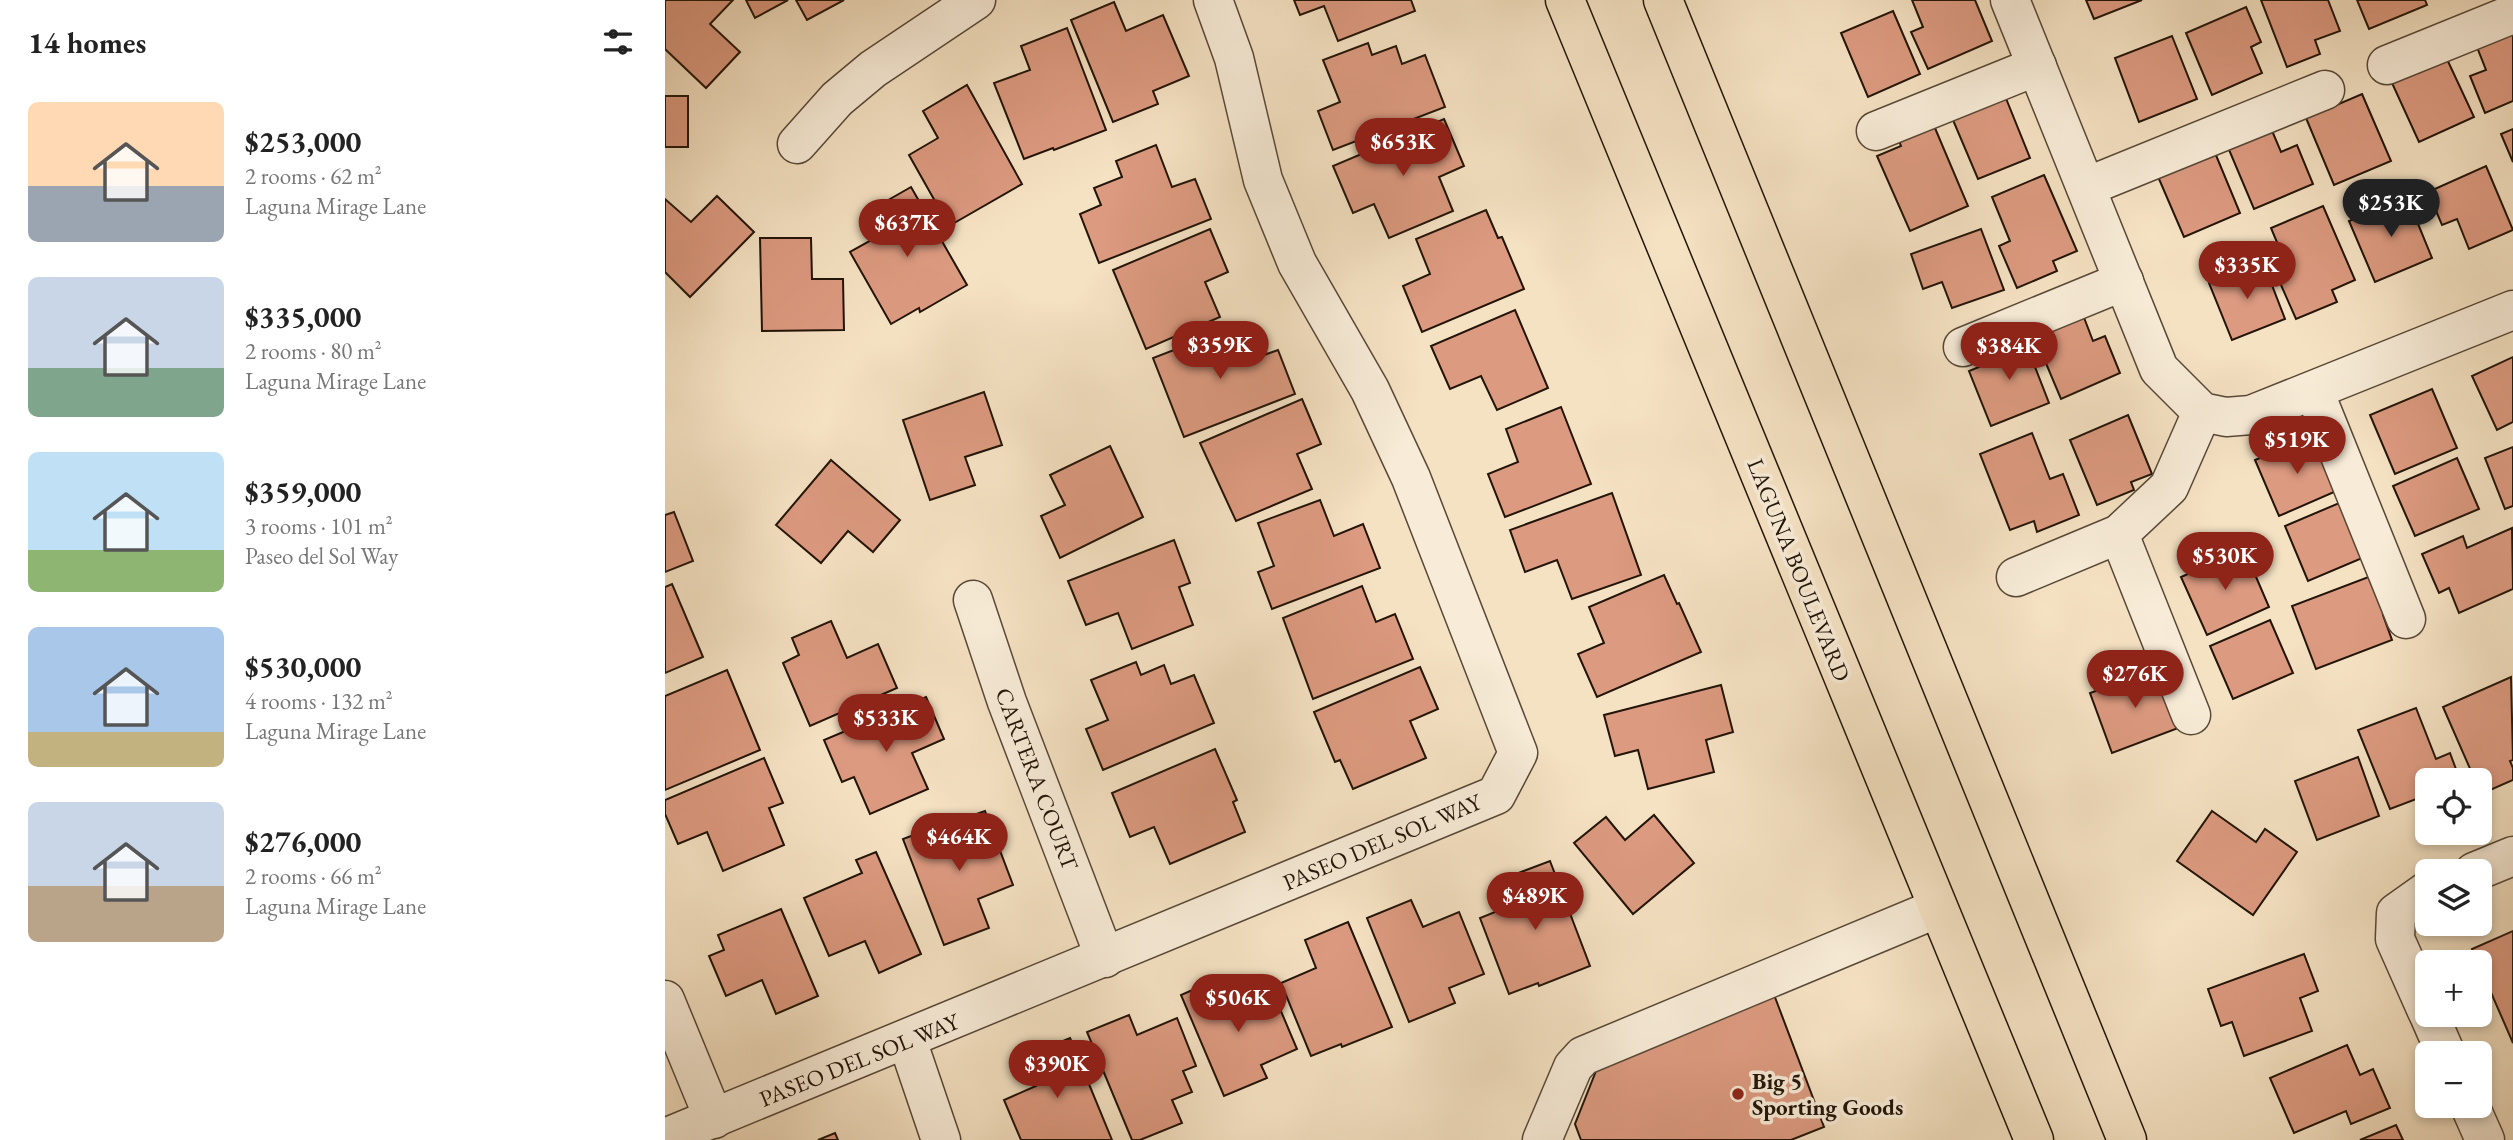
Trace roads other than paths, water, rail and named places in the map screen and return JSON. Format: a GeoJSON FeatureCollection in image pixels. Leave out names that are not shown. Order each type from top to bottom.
{"type":"FeatureCollection","features":[{"type":"Feature","properties":{"kind":"main road","name":"LAGUNA BOULEVARD"},"geometry":{"type":"LineString","coordinates":[[1565,0],[2034,1140]]}},
{"type":"Feature","properties":{"kind":"main road"},"geometry":{"type":"LineString","coordinates":[[1663,0],[2127,1140]]}},
{"type":"Feature","properties":{"kind":"street"},"geometry":{"type":"LineString","coordinates":[[797,144],[837,99],[873,69],[976,0]]}},
{"type":"Feature","properties":{"kind":"street","name":"PASEO DEL SOL WAY"},"geometry":{"type":"LineString","coordinates":[[665,1138],[1496,795],[1518,753],[1411,478],[1370,390],[1297,263],[1268,192],[1234,58],[1213,0]]}},
{"type":"Feature","properties":{"kind":"street"},"geometry":{"type":"LineString","coordinates":[[2010,0],[2159,369],[2202,412],[2227,417],[2251,415],[2513,310]]}},
{"type":"Feature","properties":{"kind":"street"},"geometry":{"type":"LineString","coordinates":[[2387,65],[2513,14]]}},
{"type":"Feature","properties":{"kind":"street"},"geometry":{"type":"LineString","coordinates":[[1876,131],[2037,66]]}},
{"type":"Feature","properties":{"kind":"street"},"geometry":{"type":"LineString","coordinates":[[2086,187],[2325,90]]}},
{"type":"Feature","properties":{"kind":"street"},"geometry":{"type":"LineString","coordinates":[[1963,347],[2124,281]]}},
{"type":"Feature","properties":{"kind":"street"},"geometry":{"type":"LineString","coordinates":[[2314,391],[2406,619]]}},
{"type":"Feature","properties":{"kind":"street"},"geometry":{"type":"LineString","coordinates":[[2016,577],[2119,534],[2169,487],[2202,412]]}},
{"type":"Feature","properties":{"kind":"street"},"geometry":{"type":"LineString","coordinates":[[2119,534],[2191,715]]}},
{"type":"Feature","properties":{"kind":"street","name":"CARTERA COURT"},"geometry":{"type":"LineString","coordinates":[[972,600],[1007,702],[1105,958]]}},
{"type":"Feature","properties":{"kind":"street"},"geometry":{"type":"LineString","coordinates":[[2492,865],[2513,856]]}},
{"type":"Feature","properties":{"kind":"street"},"geometry":{"type":"LineString","coordinates":[[2415,900],[2396,913],[2395,939],[2415,984]]}},
{"type":"Feature","properties":{"kind":"street"},"geometry":{"type":"LineString","coordinates":[[1542,1140],[1573,1067],[1583,1056],[1938,908]]}},
{"type":"Feature","properties":{"kind":"street"},"geometry":{"type":"LineString","coordinates":[[665,1000],[714,1119]]}},
{"type":"Feature","properties":{"kind":"street"},"geometry":{"type":"LineString","coordinates":[[907,1040],[941,1140]]}},
{"type":"Feature","properties":{"kind":"street"},"geometry":{"type":"LineString","coordinates":[[2475,1118],[2485,1140]]}},
{"type":"Feature","properties":{"kind":"place","name":"Big 5 Sporting Goods"},"geometry":{"type":"Point","coordinates":[1738,1094]}}]}
